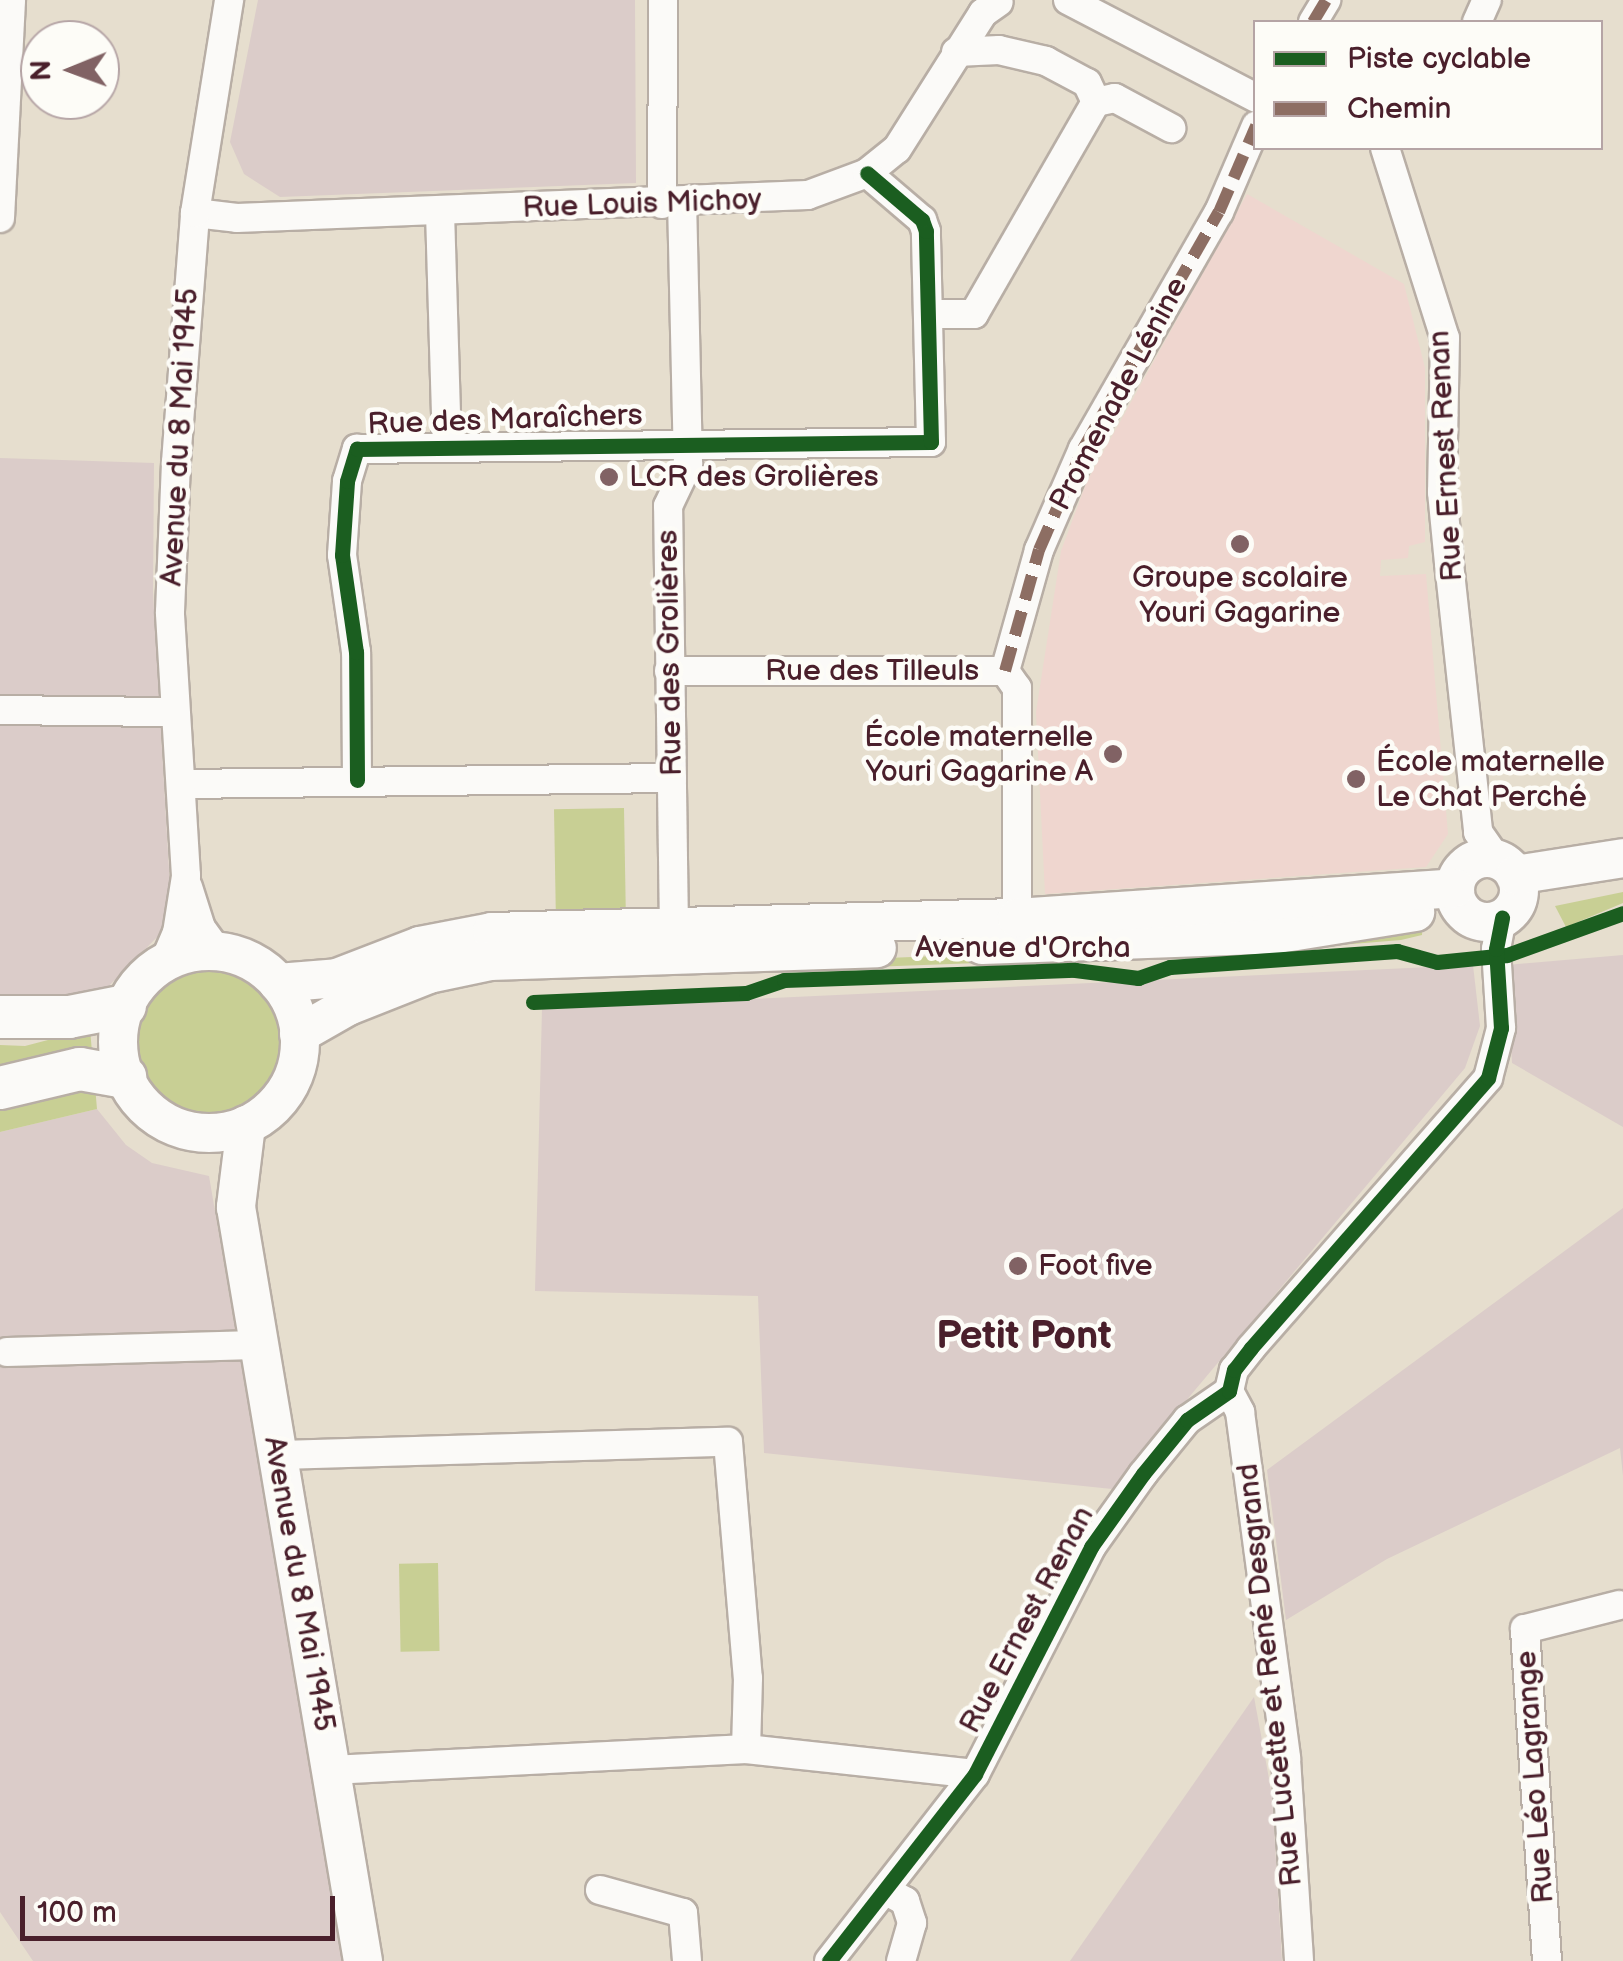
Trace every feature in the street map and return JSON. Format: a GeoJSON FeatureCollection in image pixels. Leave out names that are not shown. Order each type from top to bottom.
{"type":"FeatureCollection","features":[{"type":"Feature","properties":{"kind":"highway"},"geometry":{"type":"LineString","coordinates":[[0,1017],[68,1017],[125,1006]]}},
{"type":"Feature","properties":{"kind":"highway"},"geometry":{"type":"LineString","coordinates":[[0,1088],[80,1069],[125,1077]]}},
{"type":"Feature","properties":{"kind":"main road","name":"Avenue d'Orcha"},"geometry":{"type":"LineString","coordinates":[[278,983],[337,978],[420,946],[492,932],[1017,918],[1568,888],[1618,859]]}},
{"type":"Feature","properties":{"kind":"main road","name":"Avenue d'Orcha"},"geometry":{"type":"LineString","coordinates":[[299,1034],[348,1006],[429,974],[490,961],[1278,934],[1487,891]]}},
{"type":"Feature","properties":{"kind":"main road"},"geometry":{"type":"LineString","coordinates":[[218,951],[257,964],[278,983],[299,1034],[295,1071],[284,1093],[246,1125],[192,1131],[151,1113],[125,1077],[118,1049],[125,1006],[164,963],[191,952],[218,951]]}},
{"type":"Feature","properties":{"kind":"main road","name":"Avenue du 8 Mai 1945"},"geometry":{"type":"LineString","coordinates":[[236,1207],[246,1125]]}},
{"type":"Feature","properties":{"kind":"main road","name":"Avenue du 8 Mai 1945"},"geometry":{"type":"LineString","coordinates":[[192,1131],[213,1156],[236,1207],[362,1961]]}},
{"type":"Feature","properties":{"kind":"street"},"geometry":{"type":"LineString","coordinates":[[0,218],[11,0]]}},
{"type":"Feature","properties":{"kind":"street","name":"Avenue du 8 Mai 1945"},"geometry":{"type":"LineString","coordinates":[[218,951],[192,908],[186,876],[175,712],[176,462],[195,213],[229,0]]}},
{"type":"Feature","properties":{"kind":"street","name":"Rue des Grolières"},"geometry":{"type":"LineString","coordinates":[[663,0],[688,442],[686,476],[668,495],[674,930]]}},
{"type":"Feature","properties":{"kind":"street"},"geometry":{"type":"LineString","coordinates":[[1068,0],[1253,96]]}},
{"type":"Feature","properties":{"kind":"street","name":"Rue Louis Michoy"},"geometry":{"type":"LineString","coordinates":[[195,213],[238,218],[672,204],[808,195],[867,173],[897,148],[956,52],[1007,1]]}},
{"type":"Feature","properties":{"kind":"street"},"geometry":{"type":"LineString","coordinates":[[956,52],[999,50],[1046,61],[1087,83],[1096,102]]}},
{"type":"Feature","properties":{"kind":"street"},"geometry":{"type":"LineString","coordinates":[[867,173],[922,220],[930,314],[974,314],[1096,102],[1115,98],[1171,128]]}},
{"type":"Feature","properties":{"kind":"street","name":"Promenade Lénine"},"geometry":{"type":"LineString","coordinates":[[1005,671],[1038,550],[1082,450],[1219,212],[1253,133]]}},
{"type":"Feature","properties":{"kind":"street","name":"Rue Ernest Renan"},"geometry":{"type":"LineString","coordinates":[[830,1961],[975,1774],[1091,1546],[1187,1420],[1229,1392],[1234,1370],[1251,1348],[1488,1078],[1500,1028],[1442,492],[1445,338],[1386,150]]}},
{"type":"Feature","properties":{"kind":"street","name":"Rue des Maraîchers"},"geometry":{"type":"LineString","coordinates":[[440,212],[446,447]]}},
{"type":"Feature","properties":{"kind":"street","name":"Rue des Maraîchers"},"geometry":{"type":"LineString","coordinates":[[357,780],[356,652],[342,555],[350,460],[358,449],[931,442],[930,314]]}},
{"type":"Feature","properties":{"kind":"street","name":"Rue des Tilleuls"},"geometry":{"type":"LineString","coordinates":[[669,671],[1005,671],[1017,688],[1017,918]]}},
{"type":"Feature","properties":{"kind":"street"},"geometry":{"type":"LineString","coordinates":[[0,710],[175,712]]}},
{"type":"Feature","properties":{"kind":"street"},"geometry":{"type":"LineString","coordinates":[[180,784],[672,778]]}},
{"type":"Feature","properties":{"kind":"street","name":"Avenue du 8 Mai 1945"},"geometry":{"type":"LineString","coordinates":[[164,963],[177,934],[186,876]]}},
{"type":"Feature","properties":{"kind":"street"},"geometry":{"type":"LineString","coordinates":[[7,1352],[259,1345]]}},
{"type":"Feature","properties":{"kind":"street","name":"Rue Lucette et René Desgrand"},"geometry":{"type":"LineString","coordinates":[[1229,1392],[1240,1412],[1286,1759],[1299,1961]]}},
{"type":"Feature","properties":{"kind":"street"},"geometry":{"type":"LineString","coordinates":[[278,1455],[728,1442],[748,1678],[746,1749]]}},
{"type":"Feature","properties":{"kind":"street","name":"Rue Léo Lagrange"},"geometry":{"type":"LineString","coordinates":[[1547,1961],[1525,1629],[1618,1605]]}},
{"type":"Feature","properties":{"kind":"street"},"geometry":{"type":"LineString","coordinates":[[330,1770],[746,1749],[975,1774]]}},
{"type":"Feature","properties":{"kind":"street"},"geometry":{"type":"LineString","coordinates":[[600,1890],[682,1914],[687,1961]]}},
{"type":"Feature","properties":{"kind":"street"},"geometry":{"type":"LineString","coordinates":[[885,1890],[905,1901],[912,1923],[901,1961]]}},
{"type":"Feature","properties":{"kind":"shaded area"},"geometry":{"type":"Polygon","coordinates":[[[258,0],[635,0],[636,183],[280,197],[244,174],[230,142],[258,0]]]}},
{"type":"Feature","properties":{"kind":"shaded area","name":"Groupe scolaire Youri Gagarine"},"geometry":{"type":"Polygon","coordinates":[[[1247,194],[1404,284],[1425,368],[1425,542],[1409,546],[1408,558],[1381,560],[1380,576],[1426,574],[1448,834],[1426,867],[1045,894],[1036,712],[1061,551],[1087,481],[1247,194]]]}},
{"type":"Feature","properties":{"kind":"shaded area"},"geometry":{"type":"Polygon","coordinates":[[[0,458],[154,463],[153,592],[172,922],[91,1004],[0,1004],[0,458]]]}},
{"type":"Feature","properties":{"kind":"shaded area"},"geometry":{"type":"Polygon","coordinates":[[[1623,955],[1623,1127],[1512,1063],[1507,965],[1623,955]]]}},
{"type":"Feature","properties":{"kind":"shaded area"},"geometry":{"type":"Polygon","coordinates":[[[1473,965],[1480,1026],[1465,1068],[1112,1489],[764,1453],[758,1296],[535,1291],[542,1009],[1473,965]]]}},
{"type":"Feature","properties":{"kind":"shaded area"},"geometry":{"type":"Polygon","coordinates":[[[97,1109],[126,1145],[152,1163],[209,1176],[343,1961],[33,1961],[0,1912],[0,1132],[97,1109]]]}},
{"type":"Feature","properties":{"kind":"shaded area"},"geometry":{"type":"Polygon","coordinates":[[[1623,1208],[1623,1476],[1620,1448],[1387,1559],[1286,1620],[1267,1470],[1623,1208]]]}},
{"type":"Feature","properties":{"kind":"shaded area"},"geometry":{"type":"Polygon","coordinates":[[[1254,1697],[1272,1795],[1282,1961],[1070,1961],[1254,1697]]]}},
{"type":"Feature","properties":{"kind":"green space"},"geometry":{"type":"Polygon","coordinates":[[[624,808],[626,916],[556,917],[554,809],[624,808]]]}},
{"type":"Feature","properties":{"kind":"green space"},"geometry":{"type":"Polygon","coordinates":[[[1623,892],[1623,903],[1566,927],[1555,906],[1623,892]]]}},
{"type":"Feature","properties":{"kind":"green space"},"geometry":{"type":"Polygon","coordinates":[[[1423,918],[1422,935],[1401,940],[1241,953],[763,971],[759,963],[1237,944],[1423,918]]]}},
{"type":"Feature","properties":{"kind":"green space"},"geometry":{"type":"Polygon","coordinates":[[[209,970],[237,975],[260,991],[276,1014],[281,1042],[276,1070],[260,1093],[237,1109],[209,1114],[181,1109],[158,1093],[142,1070],[137,1042],[142,1014],[158,991],[181,975],[209,970]]]}},
{"type":"Feature","properties":{"kind":"green space"},"geometry":{"type":"Polygon","coordinates":[[[90,1029],[97,1109],[0,1132],[0,1045],[25,1046],[90,1029]]]}},
{"type":"Feature","properties":{"kind":"green space"},"geometry":{"type":"Polygon","coordinates":[[[438,1563],[440,1651],[401,1652],[399,1564],[438,1563]]]}},
{"type":"Feature","properties":{"kind":"marked path"},"geometry":{"type":"LineString","coordinates":[[1314,20],[1326,0]]}},
{"type":"Feature","properties":{"kind":"marked path"},"geometry":{"type":"LineString","coordinates":[[1005,671],[1039,550],[1083,449],[1219,212],[1253,133]]}},
{"type":"Feature","properties":{"kind":"cycle path"},"geometry":{"type":"LineString","coordinates":[[357,780],[356,652],[342,555],[347,481],[357,449],[931,442],[926,231],[922,220],[867,173]]}},
{"type":"Feature","properties":{"kind":"cycle path"},"geometry":{"type":"LineString","coordinates":[[533,1002],[746,993],[784,980],[1075,970],[1138,978],[1170,967],[1397,951],[1437,962],[1507,955],[1623,913]]}},
{"type":"Feature","properties":{"kind":"cycle path"},"geometry":{"type":"LineString","coordinates":[[829,1961],[975,1774],[1091,1547],[1143,1474],[1187,1420],[1229,1391],[1234,1370],[1251,1348],[1488,1078],[1501,1028],[1496,949],[1502,918]]}},
{"type":"Feature","properties":{"kind":"place","name":"LCR des Grolières"},"geometry":{"type":"Point","coordinates":[609,477]}},
{"type":"Feature","properties":{"kind":"place","name":"Groupe scolaire Youri Gagarine"},"geometry":{"type":"Point","coordinates":[1240,544]}},
{"type":"Feature","properties":{"kind":"place","name":"École maternelle Youri Gagarine A"},"geometry":{"type":"Point","coordinates":[1113,754]}},
{"type":"Feature","properties":{"kind":"place","name":"École maternelle Le Chat Perché"},"geometry":{"type":"Point","coordinates":[1356,779]}},
{"type":"Feature","properties":{"kind":"place","name":"Foot five"},"geometry":{"type":"Point","coordinates":[1018,1266]}},
{"type":"Feature","properties":{"kind":"district","name":"Petit Pont"},"geometry":{"type":"Point","coordinates":[1024,1336]}}]}
